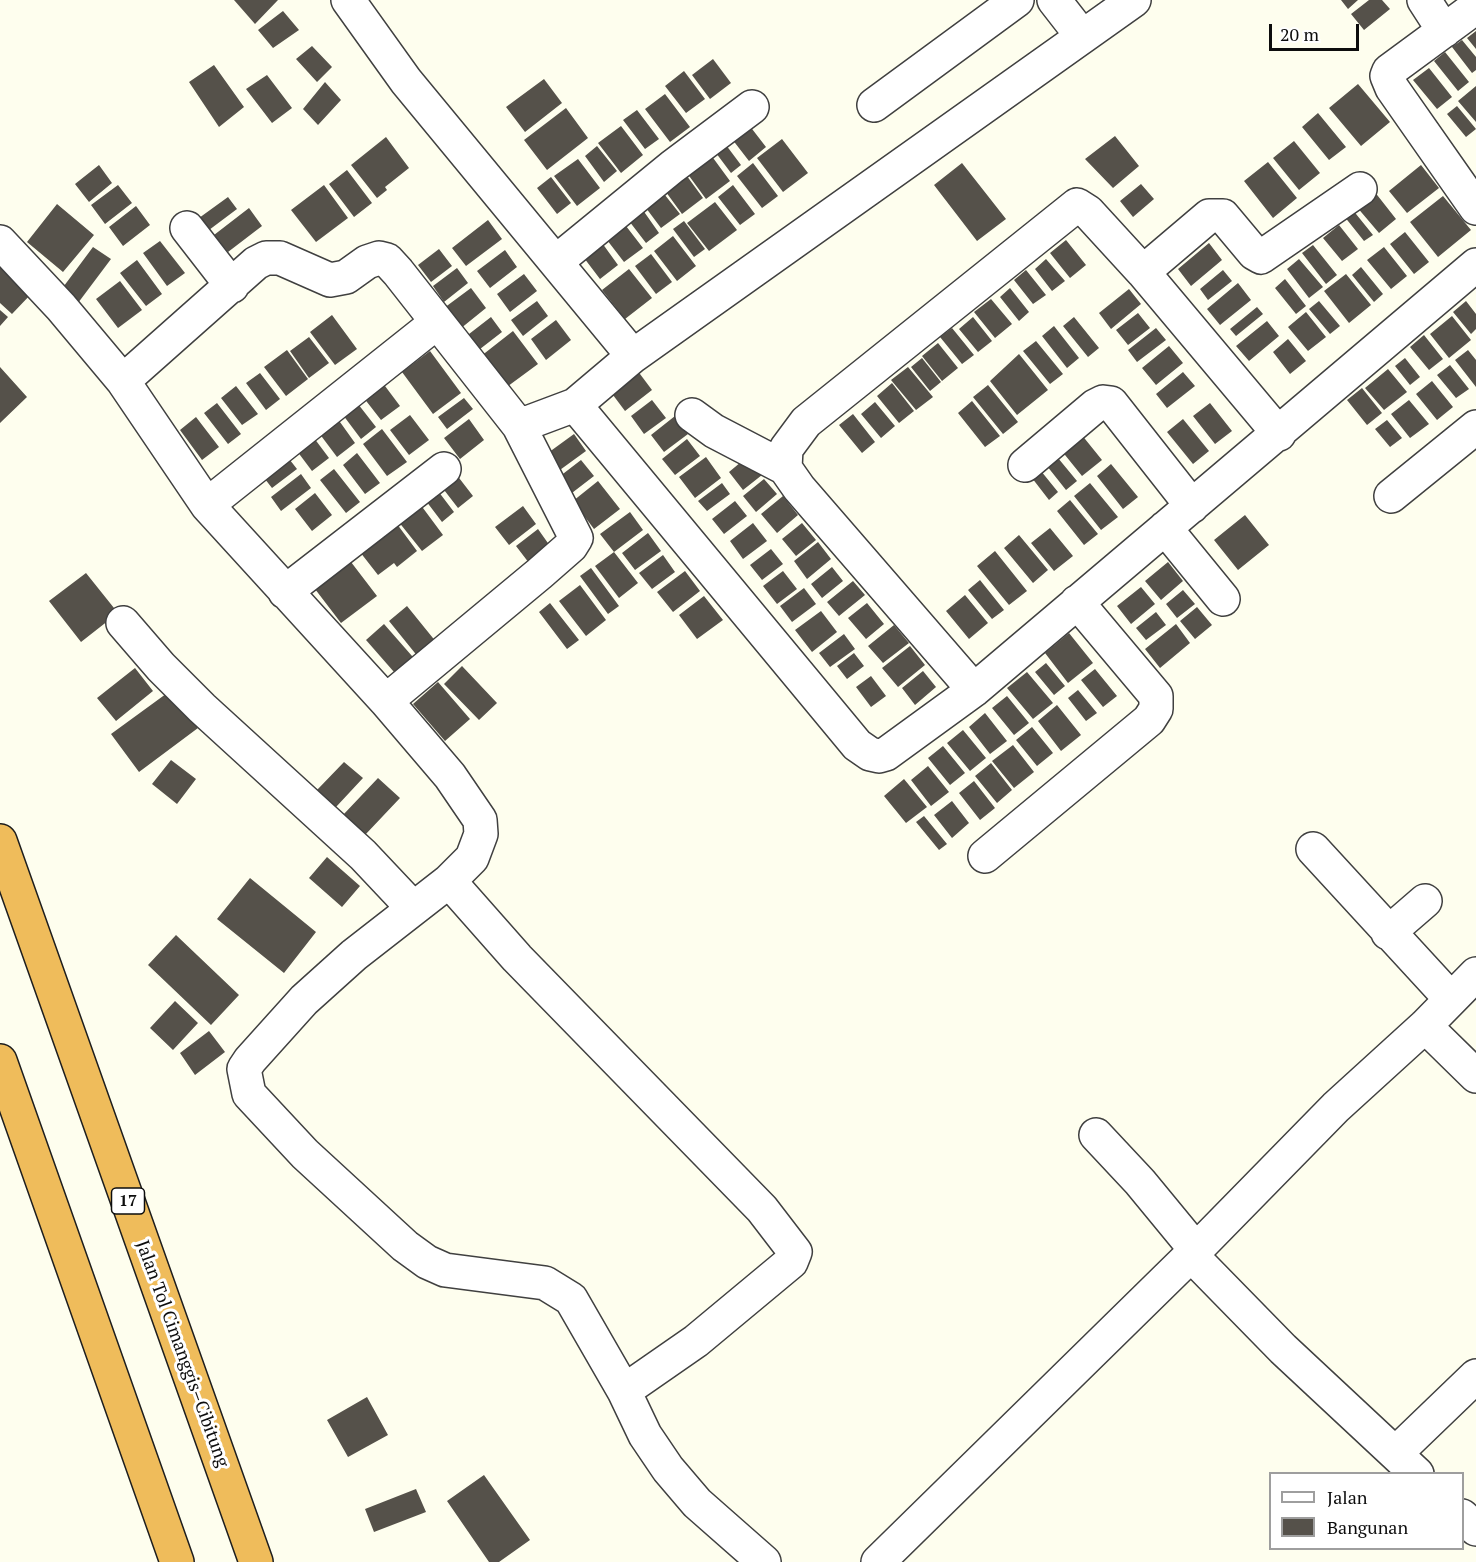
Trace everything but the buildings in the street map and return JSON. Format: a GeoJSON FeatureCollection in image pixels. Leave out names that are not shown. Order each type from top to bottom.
{"type":"FeatureCollection","features":[{"type":"Feature","properties":{"kind":"highway","name":"Jalan Tol Cimanggis–Cibitung"},"geometry":{"type":"LineString","coordinates":[[0,841],[255,1562]]}},
{"type":"Feature","properties":{"kind":"highway"},"geometry":{"type":"LineString","coordinates":[[0,1061],[177,1562]]}},
{"type":"Feature","properties":{"kind":"street"},"geometry":{"type":"LineString","coordinates":[[348,0],[406,81],[557,261],[633,356]]}},
{"type":"Feature","properties":{"kind":"street"},"geometry":{"type":"LineString","coordinates":[[874,105],[1017,0]]}},
{"type":"Feature","properties":{"kind":"street"},"geometry":{"type":"LineString","coordinates":[[1054,0],[1082,36]]}},
{"type":"Feature","properties":{"kind":"street"},"geometry":{"type":"LineString","coordinates":[[519,426],[576,405],[633,356],[1134,0]]}},
{"type":"Feature","properties":{"kind":"street"},"geometry":{"type":"LineString","coordinates":[[1424,0],[1444,31]]}},
{"type":"Feature","properties":{"kind":"street"},"geometry":{"type":"LineString","coordinates":[[1471,190],[1398,97],[1387,76],[1389,71],[1476,7]]}},
{"type":"Feature","properties":{"kind":"street"},"geometry":{"type":"LineString","coordinates":[[557,261],[672,167],[752,107]]}},
{"type":"Feature","properties":{"kind":"street"},"geometry":{"type":"LineString","coordinates":[[1143,272],[1209,216],[1223,216],[1254,253],[1261,257],[1360,189]]}},
{"type":"Feature","properties":{"kind":"street"},"geometry":{"type":"LineString","coordinates":[[785,468],[786,449],[806,422],[1000,268],[1074,205],[1088,212],[1143,272],[1279,434]]}},
{"type":"Feature","properties":{"kind":"street"},"geometry":{"type":"LineString","coordinates":[[187,228],[232,286]]}},
{"type":"Feature","properties":{"kind":"street"},"geometry":{"type":"LineString","coordinates":[[0,242],[61,307],[123,381],[207,505],[386,701],[450,776],[480,820],[481,834],[472,858],[449,881],[413,908],[304,1000],[244,1069],[249,1094],[305,1154],[405,1246],[427,1262],[445,1270],[545,1283],[571,1299],[624,1391],[645,1435],[668,1469],[704,1510],[764,1562]]}},
{"type":"Feature","properties":{"kind":"street"},"geometry":{"type":"LineString","coordinates":[[123,381],[266,258],[280,258],[330,280],[346,277],[367,262],[383,259],[398,272],[519,426],[576,537],[571,546],[539,574],[386,701]]}},
{"type":"Feature","properties":{"kind":"street"},"geometry":{"type":"LineString","coordinates":[[576,405],[862,750],[879,756],[886,754],[974,690],[1476,265]]}},
{"type":"Feature","properties":{"kind":"street"},"geometry":{"type":"LineString","coordinates":[[207,505],[436,323]]}},
{"type":"Feature","properties":{"kind":"street"},"geometry":{"type":"LineString","coordinates":[[1025,465],[1095,406],[1111,403],[1192,506]]}},
{"type":"Feature","properties":{"kind":"street"},"geometry":{"type":"LineString","coordinates":[[692,416],[714,431],[785,468],[799,489],[974,690]]}},
{"type":"Feature","properties":{"kind":"street"},"geometry":{"type":"LineString","coordinates":[[1391,496],[1476,427]]}},
{"type":"Feature","properties":{"kind":"street"},"geometry":{"type":"LineString","coordinates":[[285,592],[444,469]]}},
{"type":"Feature","properties":{"kind":"street"},"geometry":{"type":"LineString","coordinates":[[1165,528],[1223,599]]}},
{"type":"Feature","properties":{"kind":"street"},"geometry":{"type":"LineString","coordinates":[[984,856],[1149,720],[1156,710],[1156,696],[1077,602]]}},
{"type":"Feature","properties":{"kind":"street"},"geometry":{"type":"LineString","coordinates":[[123,623],[160,667],[201,708],[363,855],[413,908]]}},
{"type":"Feature","properties":{"kind":"street"},"geometry":{"type":"LineString","coordinates":[[1313,849],[1450,998]]}},
{"type":"Feature","properties":{"kind":"street"},"geometry":{"type":"LineString","coordinates":[[449,881],[517,958],[762,1209],[795,1252],[791,1262],[696,1341],[624,1391]]}},
{"type":"Feature","properties":{"kind":"street"},"geometry":{"type":"LineString","coordinates":[[1388,933],[1425,901]]}},
{"type":"Feature","properties":{"kind":"street"},"geometry":{"type":"LineString","coordinates":[[878,1562],[1193,1253],[1336,1107],[1425,1026],[1476,974]]}},
{"type":"Feature","properties":{"kind":"street"},"geometry":{"type":"LineString","coordinates":[[1425,1026],[1476,1076]]}},
{"type":"Feature","properties":{"kind":"street"},"geometry":{"type":"LineString","coordinates":[[1096,1135],[1140,1182],[1193,1253],[1283,1348],[1406,1463],[1476,1376]]}},
{"type":"Feature","properties":{"kind":"street"},"geometry":{"type":"LineString","coordinates":[[1464,1518],[1476,1529]]}}]}
